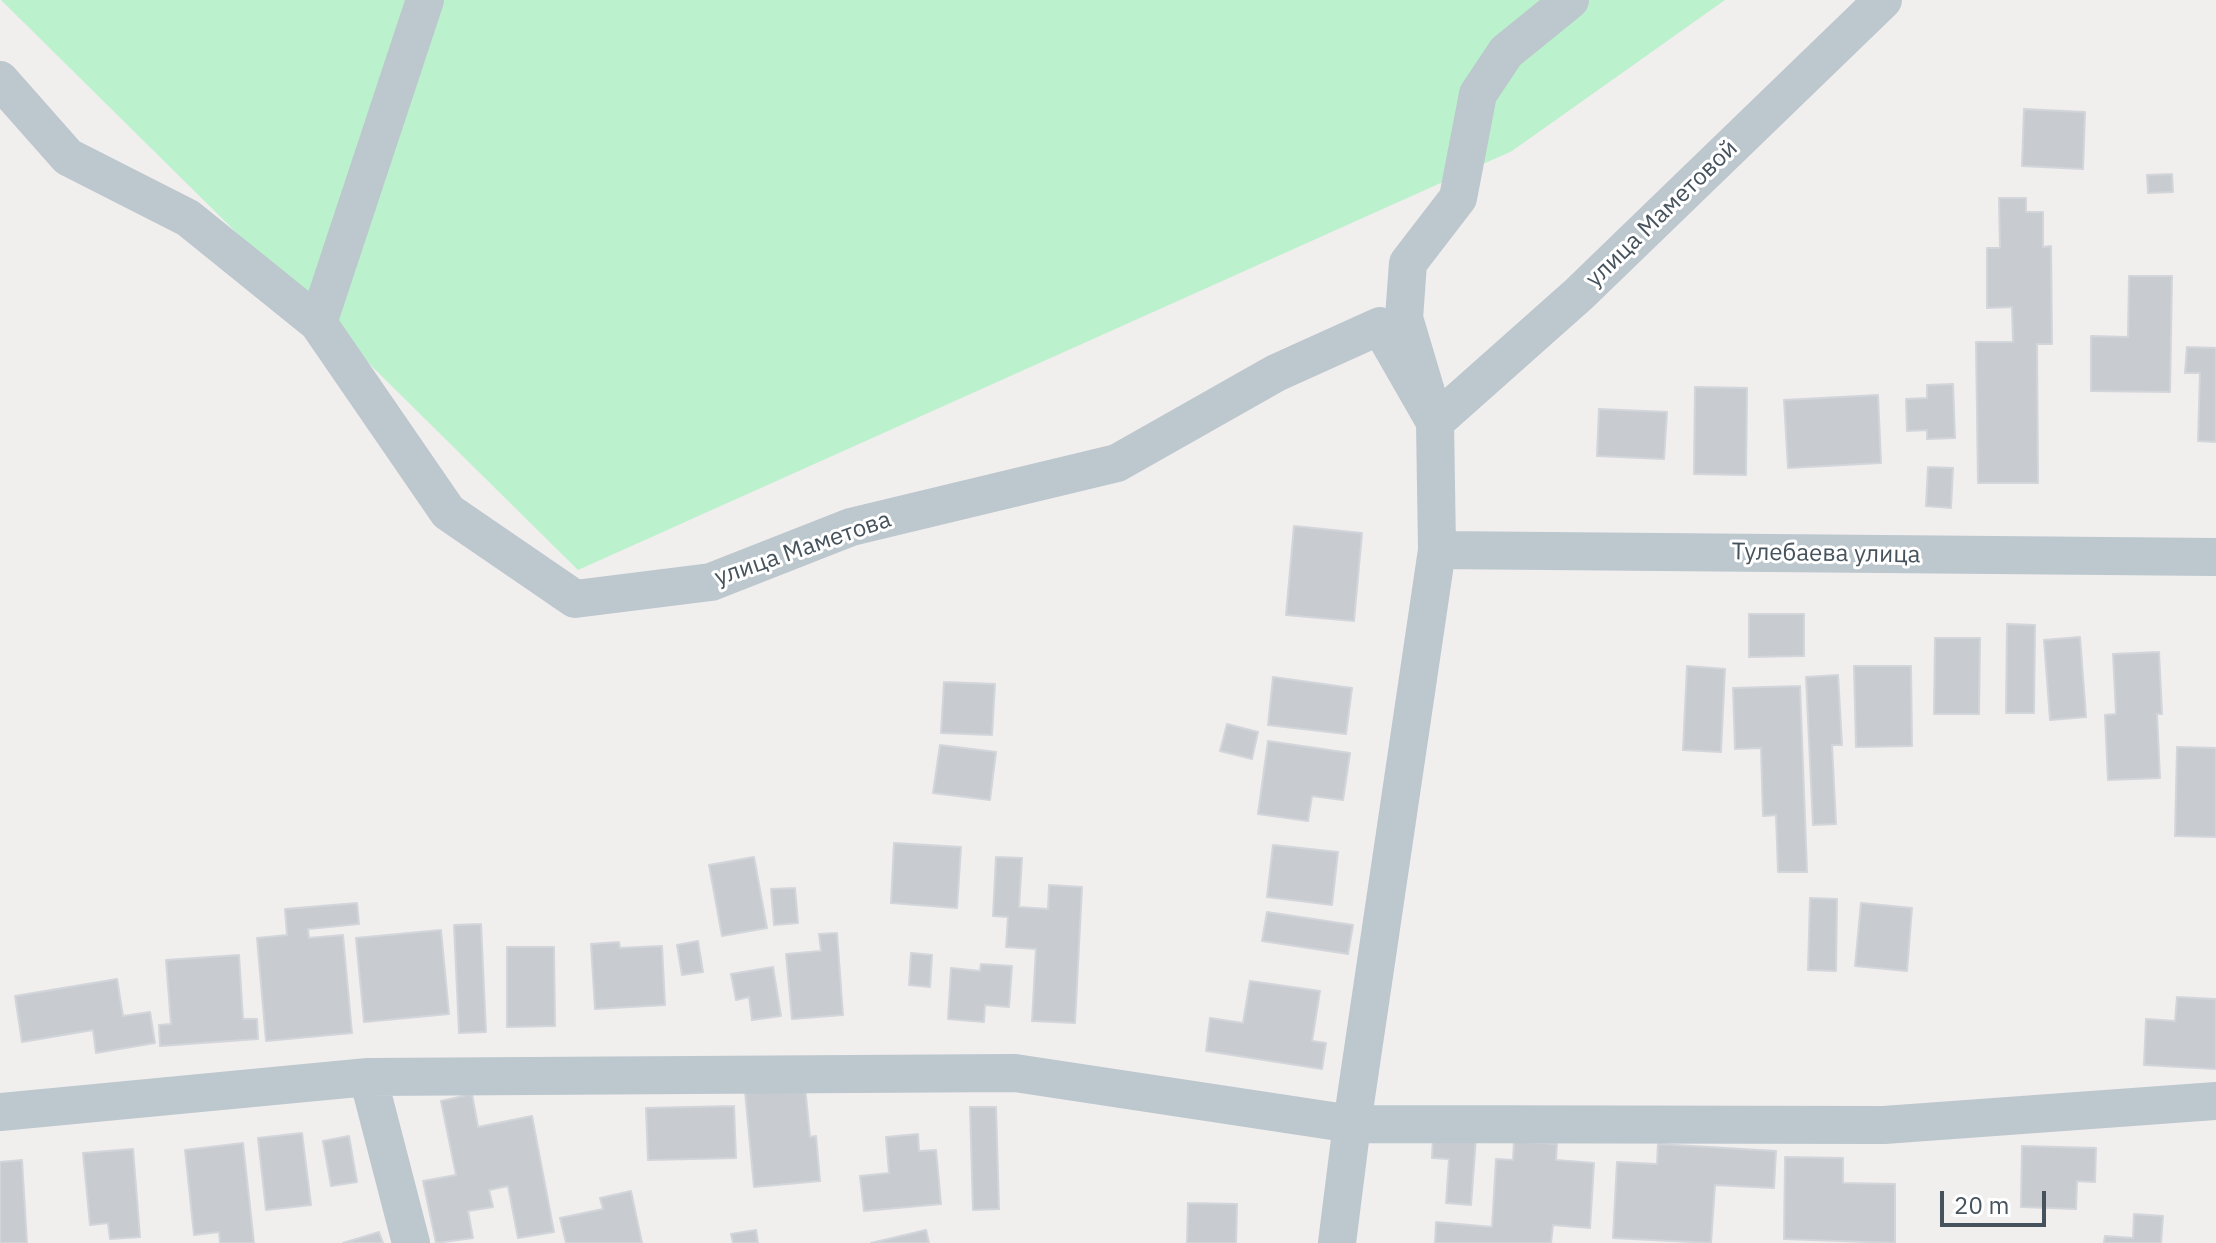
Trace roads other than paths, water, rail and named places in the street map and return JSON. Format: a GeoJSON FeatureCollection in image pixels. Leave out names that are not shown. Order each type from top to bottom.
{"type":"FeatureCollection","features":[{"type":"Feature","properties":{"kind":"street"},"geometry":{"type":"LineString","coordinates":[[318,323],[425,0]]}},
{"type":"Feature","properties":{"kind":"street"},"geometry":{"type":"LineString","coordinates":[[1337,1243],[1437,550],[1435,422],[1404,318],[1408,263],[1458,198],[1478,94],[1506,52],[1570,0]]}},
{"type":"Feature","properties":{"kind":"street","name":"улица Маметовой"},"geometry":{"type":"LineString","coordinates":[[1435,422],[1579,294],[1883,0]]}},
{"type":"Feature","properties":{"kind":"street","name":"улица Маметова"},"geometry":{"type":"LineString","coordinates":[[0,80],[68,157],[188,218],[318,323],[448,512],[575,599],[711,582],[851,527],[1117,463],[1276,373],[1380,326],[1435,422]]}},
{"type":"Feature","properties":{"kind":"street","name":"Тулебаева улица"},"geometry":{"type":"LineString","coordinates":[[1437,550],[2216,557]]}},
{"type":"Feature","properties":{"kind":"street"},"geometry":{"type":"LineString","coordinates":[[0,1112],[368,1077],[1015,1073],[1352,1124],[1884,1125],[2216,1101]]}},
{"type":"Feature","properties":{"kind":"street"},"geometry":{"type":"LineString","coordinates":[[368,1077],[411,1243]]}}]}
